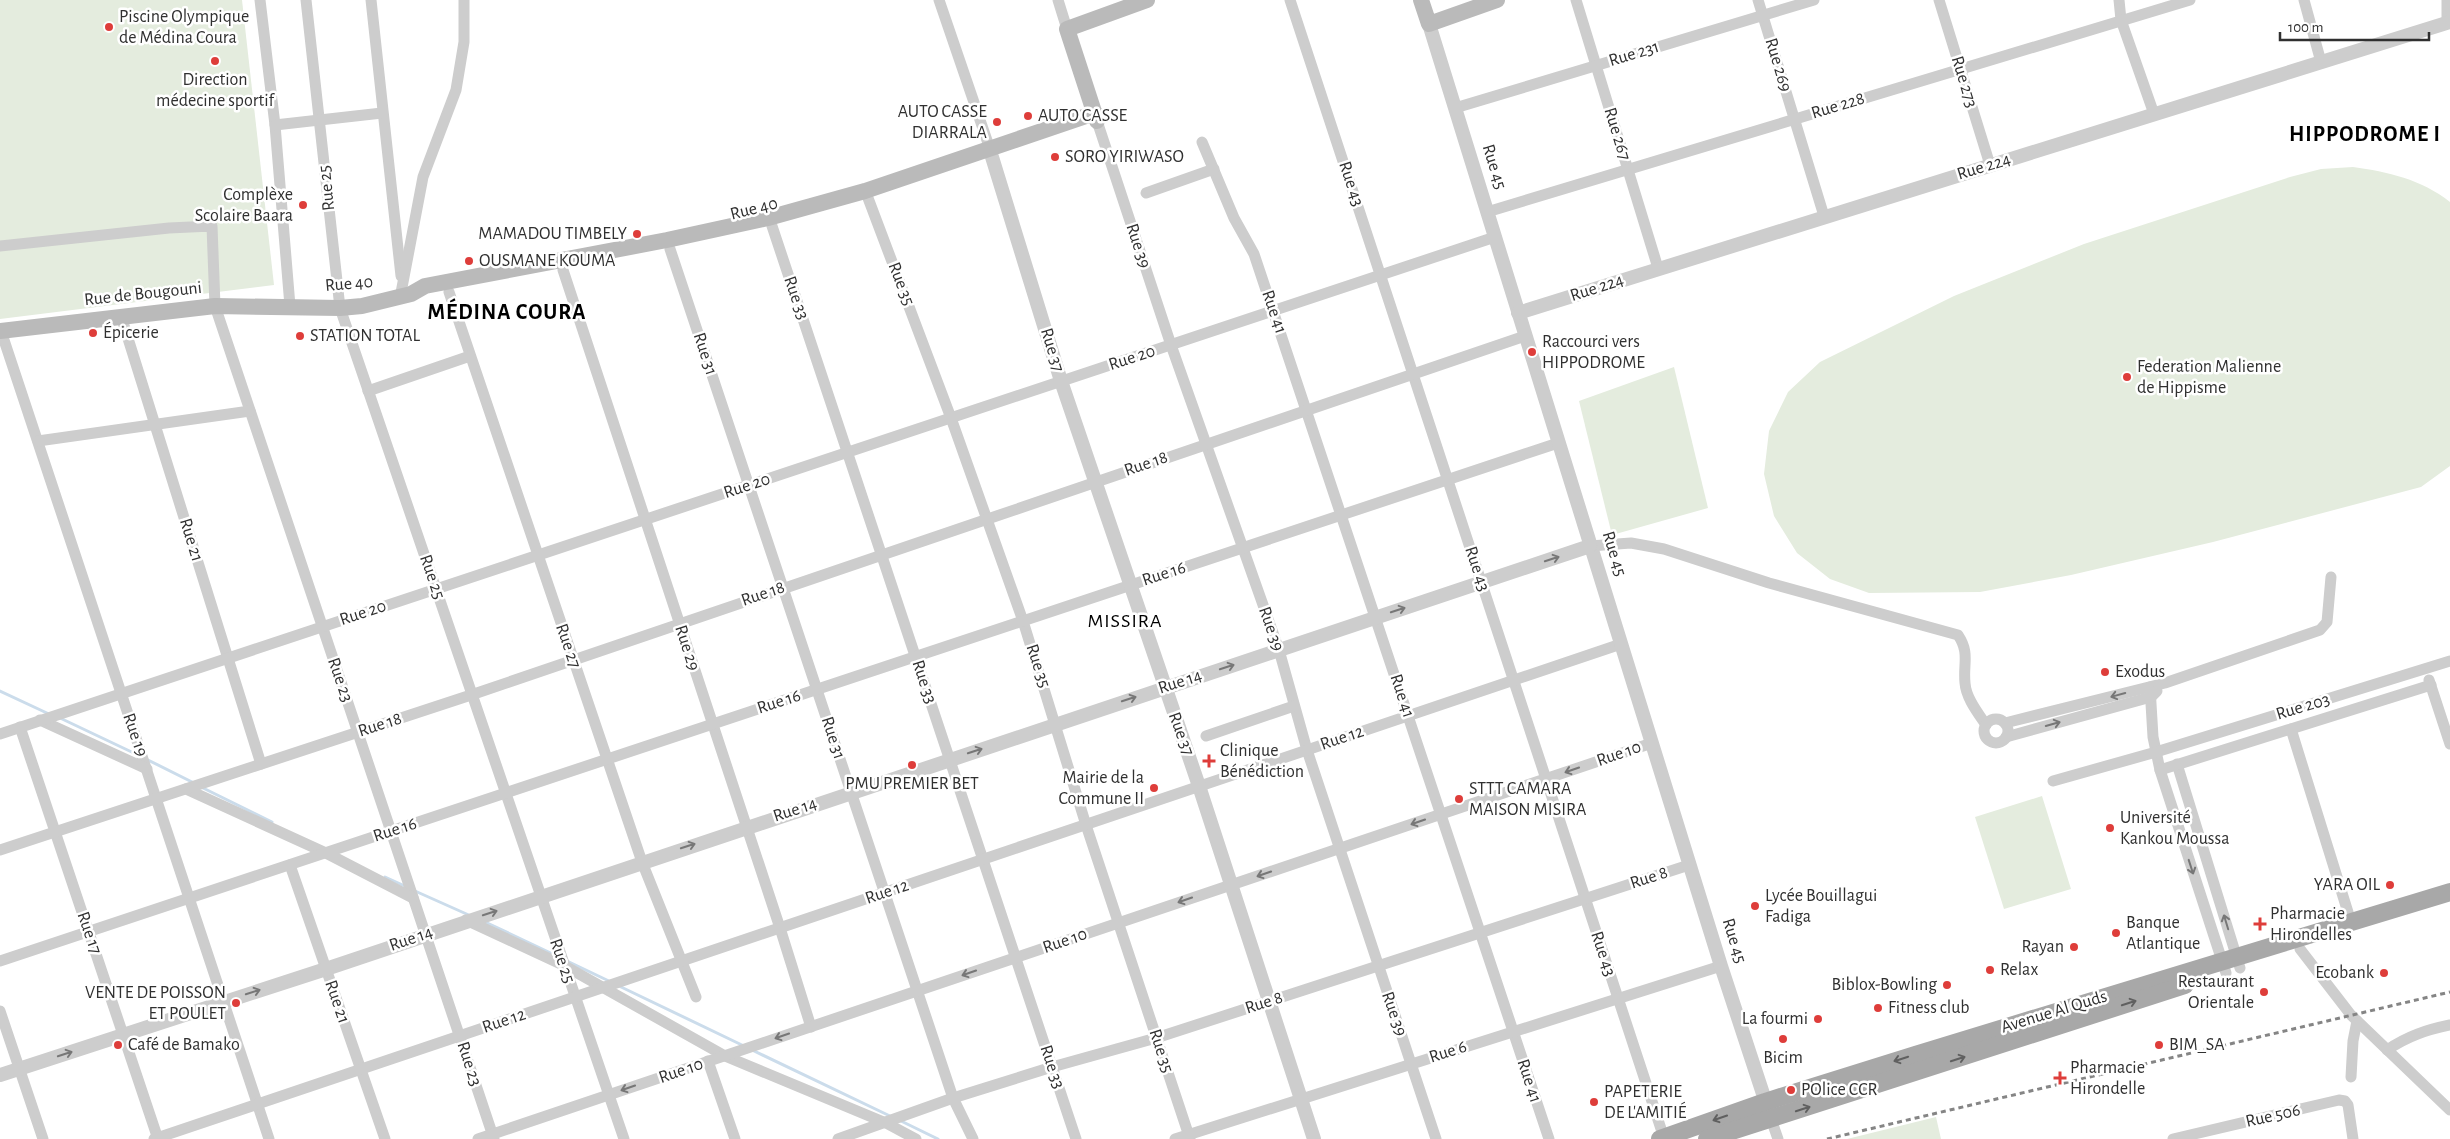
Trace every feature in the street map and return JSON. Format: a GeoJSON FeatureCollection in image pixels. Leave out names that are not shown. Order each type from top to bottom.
{"type":"FeatureCollection","features":[{"type":"Feature","properties":{"kind":"main road"},"geometry":{"type":"LineString","coordinates":[[1096,117],[1067,29],[1147,0]]}},
{"type":"Feature","properties":{"kind":"main road"},"geometry":{"type":"LineString","coordinates":[[1425,13],[1465,0]]}},
{"type":"Feature","properties":{"kind":"main road"},"geometry":{"type":"LineString","coordinates":[[1425,13],[1497,0]]}},
{"type":"Feature","properties":{"kind":"main road","name":"Rue 40"},"geometry":{"type":"LineString","coordinates":[[405,291],[422,297],[670,249],[772,226],[868,198],[1096,117]]}},
{"type":"Feature","properties":{"kind":"main road","name":"Rue 40"},"geometry":{"type":"LineString","coordinates":[[290,306],[340,308],[362,306],[425,286],[667,240],[768,218],[991,153]]}},
{"type":"Feature","properties":{"kind":"main road","name":"Rue de Bougouni"},"geometry":{"type":"LineString","coordinates":[[0,331],[215,306],[290,306]]}},
{"type":"Feature","properties":{"kind":"main road","name":"Avenue Al Quds"},"geometry":{"type":"LineString","coordinates":[[1707,1139],[2231,965],[2351,922],[2450,892]]}},
{"type":"Feature","properties":{"kind":"main road","name":"Avenue Al Quds"},"geometry":{"type":"LineString","coordinates":[[1662,1138],[1766,1102],[1944,1045],[2231,965],[2300,949],[2450,904]]}},
{"type":"Feature","properties":{"kind":"street"},"geometry":{"type":"LineString","coordinates":[[260,0],[275,125],[290,306]]}},
{"type":"Feature","properties":{"kind":"street","name":"Rue 25"},"geometry":{"type":"LineString","coordinates":[[306,0],[340,308],[624,1139]]}},
{"type":"Feature","properties":{"kind":"street"},"geometry":{"type":"LineString","coordinates":[[371,0],[399,272],[405,291]]}},
{"type":"Feature","properties":{"kind":"street"},"geometry":{"type":"LineString","coordinates":[[405,291],[423,177],[456,90],[464,42],[464,0]]}},
{"type":"Feature","properties":{"kind":"street"},"geometry":{"type":"LineString","coordinates":[[939,0],[991,153]]}},
{"type":"Feature","properties":{"kind":"street"},"geometry":{"type":"LineString","coordinates":[[1058,0],[1067,29]]}},
{"type":"Feature","properties":{"kind":"street","name":"Rue 43"},"geometry":{"type":"LineString","coordinates":[[1290,0],[1618,998],[1662,1138]]}},
{"type":"Feature","properties":{"kind":"street","name":"Rue 267"},"geometry":{"type":"LineString","coordinates":[[1576,0],[1658,268]]}},
{"type":"Feature","properties":{"kind":"street","name":"Rue 269"},"geometry":{"type":"LineString","coordinates":[[1758,0],[1824,216]]}},
{"type":"Feature","properties":{"kind":"street","name":"Rue 231"},"geometry":{"type":"LineString","coordinates":[[1455,108],[1814,0]]}},
{"type":"Feature","properties":{"kind":"street","name":"Rue 273"},"geometry":{"type":"LineString","coordinates":[[1939,0],[1990,165]]}},
{"type":"Feature","properties":{"kind":"street"},"geometry":{"type":"LineString","coordinates":[[2119,0],[2121,20],[2154,114]]}},
{"type":"Feature","properties":{"kind":"street","name":"Rue 228"},"geometry":{"type":"LineString","coordinates":[[1487,212],[2190,0]]}},
{"type":"Feature","properties":{"kind":"street"},"geometry":{"type":"LineString","coordinates":[[2304,0],[2321,62]]}},
{"type":"Feature","properties":{"kind":"street"},"geometry":{"type":"LineString","coordinates":[[2447,0],[2448,22]]}},
{"type":"Feature","properties":{"kind":"street","name":"Rue 45"},"geometry":{"type":"LineString","coordinates":[[1425,13],[1689,865],[1771,1119]]}},
{"type":"Feature","properties":{"kind":"street","name":"Rue 224"},"geometry":{"type":"LineString","coordinates":[[1518,313],[2448,22]]}},
{"type":"Feature","properties":{"kind":"street"},"geometry":{"type":"LineString","coordinates":[[275,125],[319,118],[382,112]]}},
{"type":"Feature","properties":{"kind":"street","name":"Rue 39"},"geometry":{"type":"LineString","coordinates":[[1096,117],[1171,345],[1279,650],[1307,750],[1436,1139]]}},
{"type":"Feature","properties":{"kind":"street","name":"Rue 41"},"geometry":{"type":"LineString","coordinates":[[1202,142],[1234,218],[1254,254],[1274,311],[1549,1139]]}},
{"type":"Feature","properties":{"kind":"street","name":"Rue 37"},"geometry":{"type":"LineString","coordinates":[[991,153],[1061,381],[1164,688],[1199,786],[1314,1139]]}},
{"type":"Feature","properties":{"kind":"street"},"geometry":{"type":"LineString","coordinates":[[1146,193],[1214,169]]}},
{"type":"Feature","properties":{"kind":"street","name":"Rue 35"},"geometry":{"type":"LineString","coordinates":[[868,198],[988,518],[1056,724],[1086,825],[1189,1137]]}},
{"type":"Feature","properties":{"kind":"street","name":"Rue 23"},"geometry":{"type":"LineString","coordinates":[[0,246],[169,228],[212,226],[215,306],[493,1137]]}},
{"type":"Feature","properties":{"kind":"street","name":"Rue 33"},"geometry":{"type":"LineString","coordinates":[[772,226],[1076,1139]]}},
{"type":"Feature","properties":{"kind":"street","name":"Rue 20"},"geometry":{"type":"LineString","coordinates":[[0,734],[1495,238]]}},
{"type":"Feature","properties":{"kind":"street","name":"Rue 31"},"geometry":{"type":"LineString","coordinates":[[670,249],[953,1098],[973,1139]]}},
{"type":"Feature","properties":{"kind":"street","name":"Rue 29"},"geometry":{"type":"LineString","coordinates":[[563,270],[811,1027]]}},
{"type":"Feature","properties":{"kind":"street","name":"Rue 27"},"geometry":{"type":"LineString","coordinates":[[449,292],[642,862],[696,997]]}},
{"type":"Feature","properties":{"kind":"street","name":"Rue 21"},"geometry":{"type":"LineString","coordinates":[[122,316],[262,764]]}},
{"type":"Feature","properties":{"kind":"street","name":"Rue 19"},"geometry":{"type":"LineString","coordinates":[[0,331],[38,440],[269,1139]]}},
{"type":"Feature","properties":{"kind":"street","name":"Rue 18"},"geometry":{"type":"LineString","coordinates":[[0,850],[471,695],[783,587],[1525,336]]}},
{"type":"Feature","properties":{"kind":"street"},"geometry":{"type":"LineString","coordinates":[[368,391],[470,356]]}},
{"type":"Feature","properties":{"kind":"street"},"geometry":{"type":"LineString","coordinates":[[38,440],[250,411]]}},
{"type":"Feature","properties":{"kind":"street","name":"Rue 16"},"geometry":{"type":"LineString","coordinates":[[0,961],[1558,443]]}},
{"type":"Feature","properties":{"kind":"street"},"geometry":{"type":"LineString","coordinates":[[1590,546],[1631,543],[1664,550],[1769,584],[1958,635],[1965,646],[1965,685],[1972,704],[1986,725],[1985,735],[1988,739],[1998,743],[2006,737],[2151,692],[2166,683],[2320,630],[2327,622],[2331,577]]}},
{"type":"Feature","properties":{"kind":"street","name":"Rue 14"},"geometry":{"type":"LineString","coordinates":[[0,1075],[540,897],[1590,546]]}},
{"type":"Feature","properties":{"kind":"street","name":"Rue 12"},"geometry":{"type":"LineString","coordinates":[[157,1139],[1621,644]]}},
{"type":"Feature","properties":{"kind":"street","name":"Rue 203"},"geometry":{"type":"LineString","coordinates":[[2053,782],[2450,661]]}},
{"type":"Feature","properties":{"kind":"street"},"geometry":{"type":"LineString","coordinates":[[2425,669],[2450,744]]}},
{"type":"Feature","properties":{"kind":"street"},"geometry":{"type":"LineString","coordinates":[[2160,770],[2431,685]]}},
{"type":"Feature","properties":{"kind":"street"},"geometry":{"type":"LineString","coordinates":[[1986,725],[1995,719],[2005,723],[2151,692]]}},
{"type":"Feature","properties":{"kind":"street"},"geometry":{"type":"LineString","coordinates":[[2151,692],[2156,752],[2160,770],[2231,965]]}},
{"type":"Feature","properties":{"kind":"street"},"geometry":{"type":"LineString","coordinates":[[1206,736],[1294,706]]}},
{"type":"Feature","properties":{"kind":"street"},"geometry":{"type":"LineString","coordinates":[[40,720],[146,766]]}},
{"type":"Feature","properties":{"kind":"street"},"geometry":{"type":"LineString","coordinates":[[2005,723],[2008,727],[2006,737]]}},
{"type":"Feature","properties":{"kind":"street","name":"Rue 17"},"geometry":{"type":"LineString","coordinates":[[20,727],[157,1139]]}},
{"type":"Feature","properties":{"kind":"street","name":"Rue 203"},"geometry":{"type":"LineString","coordinates":[[2291,729],[2351,922]]}},
{"type":"Feature","properties":{"kind":"street","name":"Rue 10"},"geometry":{"type":"LineString","coordinates":[[478,1139],[493,1137],[708,1061],[1652,743]]}},
{"type":"Feature","properties":{"kind":"street"},"geometry":{"type":"LineString","coordinates":[[2178,764],[2231,965]]}},
{"type":"Feature","properties":{"kind":"street"},"geometry":{"type":"LineString","coordinates":[[186,788],[326,853],[413,898]]}},
{"type":"Feature","properties":{"kind":"street","name":"Rue 21"},"geometry":{"type":"LineString","coordinates":[[290,865],[385,1139]]}},
{"type":"Feature","properties":{"kind":"street","name":"Rue 8"},"geometry":{"type":"LineString","coordinates":[[842,1138],[953,1098],[1052,1067],[1156,1038],[1689,865]]}},
{"type":"Feature","properties":{"kind":"street"},"geometry":{"type":"LineString","coordinates":[[466,920],[563,965],[725,1056],[886,1123],[916,1139]]}},
{"type":"Feature","properties":{"kind":"street"},"geometry":{"type":"LineString","coordinates":[[2300,949],[2354,1018],[2448,1105]]}},
{"type":"Feature","properties":{"kind":"street","name":"Rue 6"},"geometry":{"type":"LineString","coordinates":[[1175,1139],[1189,1137],[1513,1031],[1721,966]]}},
{"type":"Feature","properties":{"kind":"street"},"geometry":{"type":"LineString","coordinates":[[0,1011],[43,1139]]}},
{"type":"Feature","properties":{"kind":"street"},"geometry":{"type":"LineString","coordinates":[[2351,1077],[2354,1018]]}},
{"type":"Feature","properties":{"kind":"street"},"geometry":{"type":"LineString","coordinates":[[2387,1050],[2405,1038],[2422,1031],[2450,1025]]}},
{"type":"Feature","properties":{"kind":"street"},"geometry":{"type":"LineString","coordinates":[[708,1061],[735,1139]]}},
{"type":"Feature","properties":{"kind":"street","name":"Rue 506"},"geometry":{"type":"LineString","coordinates":[[2173,1139],[2344,1101],[2348,1105],[2354,1139]]}},
{"type":"Feature","properties":{"kind":"street"},"geometry":{"type":"LineString","coordinates":[[1771,1119],[1778,1139]]}},
{"type":"Feature","properties":{"kind":"shaded area"},"geometry":{"type":"Polygon","coordinates":[[[0,0],[242,0],[274,285],[0,319],[0,0]]]}},
{"type":"Feature","properties":{"kind":"shaded area","name":"Federation Malienne de Hippisme"},"geometry":{"type":"Polygon","coordinates":[[[2353,167],[2379,171],[2416,182],[2450,202],[2450,466],[2421,487],[2213,542],[2071,575],[1980,592],[1869,593],[1830,579],[1797,553],[1774,516],[1764,474],[1769,431],[1788,392],[1820,362],[1954,296],[2084,244],[2290,177],[2321,169],[2353,167]]]}},
{"type":"Feature","properties":{"kind":"shaded area"},"geometry":{"type":"Polygon","coordinates":[[[1674,367],[1708,508],[1612,535],[1579,401],[1674,367]]]}},
{"type":"Feature","properties":{"kind":"shaded area"},"geometry":{"type":"Polygon","coordinates":[[[2042,796],[2071,889],[2004,909],[1975,817],[2042,796]]]}},
{"type":"Feature","properties":{"kind":"shaded area"},"geometry":{"type":"Polygon","coordinates":[[[1936,1117],[1941,1139],[1847,1139],[1936,1117]]]}},
{"type":"Feature","properties":{"kind":"waterway"},"geometry":{"type":"LineString","coordinates":[[0,691],[49,714]]}},
{"type":"Feature","properties":{"kind":"waterway"},"geometry":{"type":"LineString","coordinates":[[60,718],[138,755]]}},
{"type":"Feature","properties":{"kind":"waterway"},"geometry":{"type":"LineString","coordinates":[[148,760],[194,783]]}},
{"type":"Feature","properties":{"kind":"waterway"},"geometry":{"type":"LineString","coordinates":[[201,787],[272,822]]}},
{"type":"Feature","properties":{"kind":"waterway"},"geometry":{"type":"LineString","coordinates":[[385,877],[407,887]]}},
{"type":"Feature","properties":{"kind":"waterway"},"geometry":{"type":"LineString","coordinates":[[415,891],[471,916]]}},
{"type":"Feature","properties":{"kind":"waterway"},"geometry":{"type":"LineString","coordinates":[[483,921],[557,956]]}},
{"type":"Feature","properties":{"kind":"waterway"},"geometry":{"type":"LineString","coordinates":[[567,961],[611,982]]}},
{"type":"Feature","properties":{"kind":"waterway"},"geometry":{"type":"LineString","coordinates":[[619,986],[744,1046]]}},
{"type":"Feature","properties":{"kind":"waterway"},"geometry":{"type":"LineString","coordinates":[[752,1050],[890,1116]]}},
{"type":"Feature","properties":{"kind":"waterway"},"geometry":{"type":"LineString","coordinates":[[901,1121],[938,1139]]}},
{"type":"Feature","properties":{"kind":"railway"},"geometry":{"type":"LineString","coordinates":[[1827,1139],[2450,992]]}},
{"type":"Feature","properties":{"kind":"place","name":"Piscine Olympique de Médina Coura"},"geometry":{"type":"Point","coordinates":[109,27]}},
{"type":"Feature","properties":{"kind":"place","name":"Direction médecine sportif"},"geometry":{"type":"Point","coordinates":[215,61]}},
{"type":"Feature","properties":{"kind":"place","name":"AUTO CASSE"},"geometry":{"type":"Point","coordinates":[1028,116]}},
{"type":"Feature","properties":{"kind":"place","name":"AUTO CASSE DIARRALA"},"geometry":{"type":"Point","coordinates":[997,122]}},
{"type":"Feature","properties":{"kind":"place","name":"SORO YIRIWASO"},"geometry":{"type":"Point","coordinates":[1055,157]}},
{"type":"Feature","properties":{"kind":"place","name":"Complèxe Scolaire Baara"},"geometry":{"type":"Point","coordinates":[303,205]}},
{"type":"Feature","properties":{"kind":"place","name":"MAMADOU TIMBELY"},"geometry":{"type":"Point","coordinates":[637,234]}},
{"type":"Feature","properties":{"kind":"place","name":"OUSMANE KOUMA"},"geometry":{"type":"Point","coordinates":[469,261]}},
{"type":"Feature","properties":{"kind":"place","name":"Épicerie"},"geometry":{"type":"Point","coordinates":[93,333]}},
{"type":"Feature","properties":{"kind":"place","name":"STATION TOTAL"},"geometry":{"type":"Point","coordinates":[300,336]}},
{"type":"Feature","properties":{"kind":"place","name":"Raccourci vers HIPPODROME"},"geometry":{"type":"Point","coordinates":[1532,352]}},
{"type":"Feature","properties":{"kind":"place","name":"Federation Malienne de Hippisme"},"geometry":{"type":"Point","coordinates":[2127,377]}},
{"type":"Feature","properties":{"kind":"place","name":"Exodus"},"geometry":{"type":"Point","coordinates":[2105,672]}},
{"type":"Feature","properties":{"kind":"place","name":"Clinique Bénédiction"},"geometry":{"type":"Point","coordinates":[1209,761]}},
{"type":"Feature","properties":{"kind":"place","name":"PMU PREMIER BET"},"geometry":{"type":"Point","coordinates":[912,765]}},
{"type":"Feature","properties":{"kind":"place","name":"Mairie de la Commune II"},"geometry":{"type":"Point","coordinates":[1154,788]}},
{"type":"Feature","properties":{"kind":"place","name":"STTT CAMARA MAISON MISIRA"},"geometry":{"type":"Point","coordinates":[1459,799]}},
{"type":"Feature","properties":{"kind":"place","name":"Université Kankou Moussa"},"geometry":{"type":"Point","coordinates":[2110,828]}},
{"type":"Feature","properties":{"kind":"place","name":"YARA OIL"},"geometry":{"type":"Point","coordinates":[2390,885]}},
{"type":"Feature","properties":{"kind":"place","name":"Lycée Bouillagui Fadiga"},"geometry":{"type":"Point","coordinates":[1755,906]}},
{"type":"Feature","properties":{"kind":"place","name":"Pharmacie Hirondelles"},"geometry":{"type":"Point","coordinates":[2260,924]}},
{"type":"Feature","properties":{"kind":"place","name":"Banque Atlantique"},"geometry":{"type":"Point","coordinates":[2116,933]}},
{"type":"Feature","properties":{"kind":"place","name":"Rayan"},"geometry":{"type":"Point","coordinates":[2074,947]}},
{"type":"Feature","properties":{"kind":"place","name":"Relax"},"geometry":{"type":"Point","coordinates":[1990,970]}},
{"type":"Feature","properties":{"kind":"place","name":"Ecobank"},"geometry":{"type":"Point","coordinates":[2384,973]}},
{"type":"Feature","properties":{"kind":"place","name":"Biblox-Bowling"},"geometry":{"type":"Point","coordinates":[1947,985]}},
{"type":"Feature","properties":{"kind":"place","name":"Restaurant Orientale"},"geometry":{"type":"Point","coordinates":[2264,992]}},
{"type":"Feature","properties":{"kind":"place","name":"VENTE DE POISSON ET POULET"},"geometry":{"type":"Point","coordinates":[236,1003]}},
{"type":"Feature","properties":{"kind":"place","name":"Fitness club"},"geometry":{"type":"Point","coordinates":[1878,1008]}},
{"type":"Feature","properties":{"kind":"place","name":"La fourmi"},"geometry":{"type":"Point","coordinates":[1818,1019]}},
{"type":"Feature","properties":{"kind":"place","name":"Bicim"},"geometry":{"type":"Point","coordinates":[1783,1039]}},
{"type":"Feature","properties":{"kind":"place","name":"Café de Bamako"},"geometry":{"type":"Point","coordinates":[118,1045]}},
{"type":"Feature","properties":{"kind":"place","name":"BIM_SA"},"geometry":{"type":"Point","coordinates":[2159,1045]}},
{"type":"Feature","properties":{"kind":"place","name":"Pharmacie Hirondelle"},"geometry":{"type":"Point","coordinates":[2060,1078]}},
{"type":"Feature","properties":{"kind":"place","name":"POlice CCR"},"geometry":{"type":"Point","coordinates":[1791,1090]}},
{"type":"Feature","properties":{"kind":"place","name":"PAPETERIE DE L'AMITIÉ"},"geometry":{"type":"Point","coordinates":[1594,1102]}},
{"type":"Feature","properties":{"kind":"district","name":"HIPPODROME I"},"geometry":{"type":"Point","coordinates":[2365,134]}},
{"type":"Feature","properties":{"kind":"district","name":"MÉDINA COURA"},"geometry":{"type":"Point","coordinates":[507,312]}},
{"type":"Feature","properties":{"kind":"district","name":"MISSIRA"},"geometry":{"type":"Point","coordinates":[1125,621]}}]}
